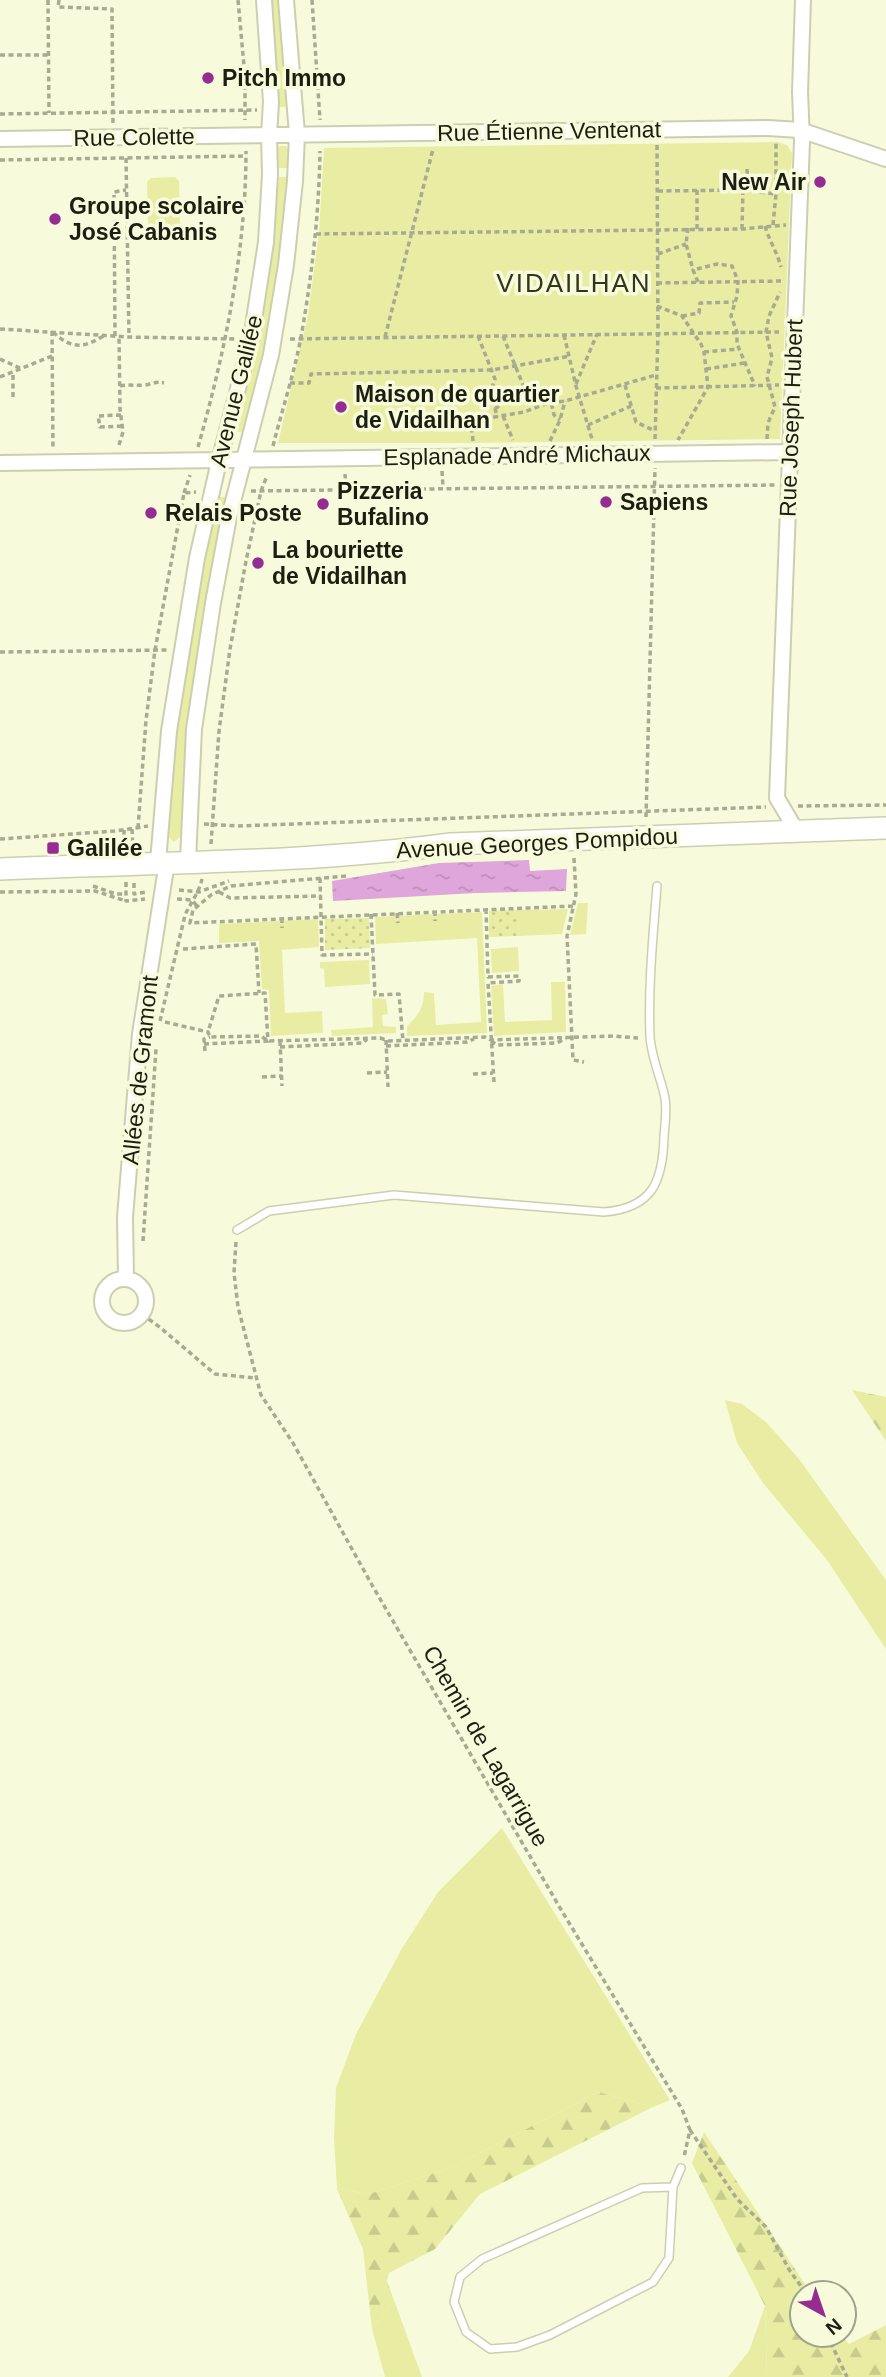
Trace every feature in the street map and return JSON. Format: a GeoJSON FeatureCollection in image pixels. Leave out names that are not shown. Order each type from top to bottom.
{"type":"FeatureCollection","features":[{"type":"Feature","properties":{"kind":"main road","name":"Avenue Georges Pompidou"},"geometry":{"type":"LineString","coordinates":[[0,869],[379,853],[451,844],[886,828]]}},
{"type":"Feature","properties":{"kind":"street","name":"Avenue Galilée"},"geometry":{"type":"LineString","coordinates":[[180,862],[160,823],[169,731],[197,558],[251,339],[266,242],[271,174],[271,102],[264,0]]}},
{"type":"Feature","properties":{"kind":"street","name":"Avenue Galilée"},"geometry":{"type":"LineString","coordinates":[[180,862],[190,821],[194,729],[205,649],[229,517],[272,347],[286,265],[297,134],[286,0]]}},
{"type":"Feature","properties":{"kind":"street","name":"Rue Joseph Hubert"},"geometry":{"type":"LineString","coordinates":[[779,806],[777,798],[799,225],[803,0]]}},
{"type":"Feature","properties":{"kind":"street","name":"Rue Étienne Ventenat"},"geometry":{"type":"LineString","coordinates":[[269,135],[768,128],[800,130],[886,159]]}},
{"type":"Feature","properties":{"kind":"street","name":"Rue Colette"},"geometry":{"type":"LineString","coordinates":[[0,139],[269,135]]}},
{"type":"Feature","properties":{"kind":"street","name":"Esplanade André Michaux"},"geometry":{"type":"LineString","coordinates":[[0,463],[789,452]]}},
{"type":"Feature","properties":{"kind":"street"},"geometry":{"type":"LineString","coordinates":[[779,806],[796,830]]}},
{"type":"Feature","properties":{"kind":"street","name":"Allées de Gramont"},"geometry":{"type":"LineString","coordinates":[[142,1314],[147,1302],[143,1288],[132,1281],[125,1217],[140,1034],[180,862]]}},
{"type":"Feature","properties":{"kind":"street"},"geometry":{"type":"LineString","coordinates":[[132,1281],[112,1282],[103,1292],[101,1299],[105,1313],[116,1322],[123,1323],[142,1314]]}},
{"type":"Feature","properties":{"kind":"lane"},"geometry":{"type":"LineString","coordinates":[[237,1230],[268,1211],[394,1195],[604,1212],[624,1210],[645,1199],[659,1182],[664,1155],[666,1101],[650,1040],[650,968],[657,886]]}},
{"type":"Feature","properties":{"kind":"lane"},"geometry":{"type":"LineString","coordinates":[[673,2187],[642,2188],[482,2259],[460,2277],[454,2302],[466,2332],[490,2349],[517,2347],[550,2336],[653,2282],[668,2258],[673,2187],[681,2168]]}},
{"type":"Feature","properties":{"kind":"path"},"geometry":{"type":"LineString","coordinates":[[48,0],[49,113]]}},
{"type":"Feature","properties":{"kind":"path"},"geometry":{"type":"LineString","coordinates":[[59,0],[58,7],[112,9],[113,113]]}},
{"type":"Feature","properties":{"kind":"path"},"geometry":{"type":"LineString","coordinates":[[238,0],[245,77],[245,125]]}},
{"type":"Feature","properties":{"kind":"path"},"geometry":{"type":"LineString","coordinates":[[313,0],[320,125]]}},
{"type":"Feature","properties":{"kind":"path"},"geometry":{"type":"LineString","coordinates":[[0,55],[48,55]]}},
{"type":"Feature","properties":{"kind":"path"},"geometry":{"type":"LineString","coordinates":[[0,114],[263,110]]}},
{"type":"Feature","properties":{"kind":"path"},"geometry":{"type":"LineString","coordinates":[[768,128],[768,139],[776,139],[773,225]]}},
{"type":"Feature","properties":{"kind":"path"},"geometry":{"type":"LineString","coordinates":[[272,452],[305,314],[316,234],[320,143]]}},
{"type":"Feature","properties":{"kind":"path"},"geometry":{"type":"LineString","coordinates":[[650,836],[646,813],[658,333],[657,143]]}},
{"type":"Feature","properties":{"kind":"path"},"geometry":{"type":"LineString","coordinates":[[138,828],[146,720],[155,650],[184,493],[224,340],[239,251],[246,145]]}},
{"type":"Feature","properties":{"kind":"path"},"geometry":{"type":"LineString","coordinates":[[384,337],[434,146]]}},
{"type":"Feature","properties":{"kind":"path"},"geometry":{"type":"LineString","coordinates":[[0,160],[246,156]]}},
{"type":"Feature","properties":{"kind":"path"},"geometry":{"type":"LineString","coordinates":[[126,157],[129,337]]}},
{"type":"Feature","properties":{"kind":"path"},"geometry":{"type":"LineString","coordinates":[[742,229],[747,169]]}},
{"type":"Feature","properties":{"kind":"path"},"geometry":{"type":"LineString","coordinates":[[117,462],[123,426],[117,336],[114,192],[126,190]]}},
{"type":"Feature","properties":{"kind":"path"},"geometry":{"type":"LineString","coordinates":[[658,190],[746,190],[776,194]]}},
{"type":"Feature","properties":{"kind":"path"},"geometry":{"type":"LineString","coordinates":[[697,190],[697,229]]}},
{"type":"Feature","properties":{"kind":"path"},"geometry":{"type":"LineString","coordinates":[[316,234],[742,229],[799,225]]}},
{"type":"Feature","properties":{"kind":"path"},"geometry":{"type":"LineString","coordinates":[[765,226],[781,267],[781,290],[769,316],[766,332],[772,358],[767,377],[775,407],[768,423],[765,451]]}},
{"type":"Feature","properties":{"kind":"path"},"geometry":{"type":"LineString","coordinates":[[688,228],[686,244],[698,282]]}},
{"type":"Feature","properties":{"kind":"path"},"geometry":{"type":"LineString","coordinates":[[657,254],[686,244]]}},
{"type":"Feature","properties":{"kind":"path"},"geometry":{"type":"LineString","coordinates":[[694,270],[718,264],[727,265],[735,271],[738,281],[731,316],[739,348],[755,386]]}},
{"type":"Feature","properties":{"kind":"path"},"geometry":{"type":"LineString","coordinates":[[657,283],[796,281]]}},
{"type":"Feature","properties":{"kind":"path"},"geometry":{"type":"LineString","coordinates":[[657,306],[682,316],[699,313],[700,303],[735,302]]}},
{"type":"Feature","properties":{"kind":"path"},"geometry":{"type":"LineString","coordinates":[[670,454],[708,387],[704,352],[682,316]]}},
{"type":"Feature","properties":{"kind":"path"},"geometry":{"type":"LineString","coordinates":[[0,329],[224,340]]}},
{"type":"Feature","properties":{"kind":"path"},"geometry":{"type":"LineString","coordinates":[[52,331],[64,342],[87,346],[105,335]]}},
{"type":"Feature","properties":{"kind":"path"},"geometry":{"type":"LineString","coordinates":[[51,463],[52,331]]}},
{"type":"Feature","properties":{"kind":"path"},"geometry":{"type":"LineString","coordinates":[[304,338],[787,332],[786,343],[793,343]]}},
{"type":"Feature","properties":{"kind":"path"},"geometry":{"type":"LineString","coordinates":[[576,386],[597,334]]}},
{"type":"Feature","properties":{"kind":"path"},"geometry":{"type":"LineString","coordinates":[[564,335],[596,454]]}},
{"type":"Feature","properties":{"kind":"path"},"geometry":{"type":"LineString","coordinates":[[478,336],[495,379],[491,390],[497,417]]}},
{"type":"Feature","properties":{"kind":"path"},"geometry":{"type":"LineString","coordinates":[[503,336],[526,392]]}},
{"type":"Feature","properties":{"kind":"path"},"geometry":{"type":"LineString","coordinates":[[704,352],[739,348]]}},
{"type":"Feature","properties":{"kind":"path"},"geometry":{"type":"LineString","coordinates":[[0,377],[52,356]]}},
{"type":"Feature","properties":{"kind":"path"},"geometry":{"type":"LineString","coordinates":[[290,383],[309,383],[311,374],[492,370],[570,356]]}},
{"type":"Feature","properties":{"kind":"path"},"geometry":{"type":"LineString","coordinates":[[0,359],[22,368]]}},
{"type":"Feature","properties":{"kind":"path"},"geometry":{"type":"LineString","coordinates":[[706,369],[745,363]]}},
{"type":"Feature","properties":{"kind":"path"},"geometry":{"type":"LineString","coordinates":[[13,372],[13,397]]}},
{"type":"Feature","properties":{"kind":"path"},"geometry":{"type":"LineString","coordinates":[[473,443],[471,421],[524,412],[551,402],[565,401],[656,375]]}},
{"type":"Feature","properties":{"kind":"path"},"geometry":{"type":"LineString","coordinates":[[120,386],[133,383],[145,385],[157,381],[164,383]]}},
{"type":"Feature","properties":{"kind":"path"},"geometry":{"type":"LineString","coordinates":[[625,385],[636,422],[655,431]]}},
{"type":"Feature","properties":{"kind":"path"},"geometry":{"type":"LineString","coordinates":[[656,388],[792,385]]}},
{"type":"Feature","properties":{"kind":"path"},"geometry":{"type":"LineString","coordinates":[[495,409],[509,398],[539,389],[551,402],[554,415],[560,420]]}},
{"type":"Feature","properties":{"kind":"path"},"geometry":{"type":"LineString","coordinates":[[548,455],[565,401]]}},
{"type":"Feature","properties":{"kind":"path"},"geometry":{"type":"LineString","coordinates":[[588,425],[631,406]]}},
{"type":"Feature","properties":{"kind":"path"},"geometry":{"type":"LineString","coordinates":[[121,415],[98,416],[100,427],[123,426]]}},
{"type":"Feature","properties":{"kind":"path"},"geometry":{"type":"LineString","coordinates":[[503,416],[519,455]]}},
{"type":"Feature","properties":{"kind":"path"},"geometry":{"type":"LineString","coordinates":[[160,1023],[185,915],[191,900],[199,892],[180,862],[212,839],[219,731],[230,649],[261,491],[268,473]]}},
{"type":"Feature","properties":{"kind":"path"},"geometry":{"type":"LineString","coordinates":[[244,492],[788,485]]}},
{"type":"Feature","properties":{"kind":"path"},"geometry":{"type":"LineString","coordinates":[[184,493],[203,492]]}},
{"type":"Feature","properties":{"kind":"path"},"geometry":{"type":"LineString","coordinates":[[0,652],[155,650]]}},
{"type":"Feature","properties":{"kind":"path"},"geometry":{"type":"LineString","coordinates":[[190,821],[212,825],[886,804]]}},
{"type":"Feature","properties":{"kind":"path"},"geometry":{"type":"LineString","coordinates":[[0,838],[138,828],[160,823]]}},
{"type":"Feature","properties":{"kind":"path"},"geometry":{"type":"LineString","coordinates":[[573,849],[576,894],[567,936],[571,1037],[573,1060],[584,1062]]}},
{"type":"Feature","properties":{"kind":"path"},"geometry":{"type":"LineString","coordinates":[[320,874],[322,955],[373,954]]}},
{"type":"Feature","properties":{"kind":"path"},"geometry":{"type":"LineString","coordinates":[[0,889],[96,886],[116,894],[134,894]]}},
{"type":"Feature","properties":{"kind":"path"},"geometry":{"type":"LineString","coordinates":[[0,889],[95,891],[126,901]]}},
{"type":"Feature","properties":{"kind":"path"},"geometry":{"type":"LineString","coordinates":[[219,892],[230,898],[321,896]]}},
{"type":"Feature","properties":{"kind":"path"},"geometry":{"type":"LineString","coordinates":[[190,923],[573,906]]}},
{"type":"Feature","properties":{"kind":"path"},"geometry":{"type":"LineString","coordinates":[[528,908],[529,917]]}},
{"type":"Feature","properties":{"kind":"path"},"geometry":{"type":"LineString","coordinates":[[486,909],[488,977],[519,976],[519,981],[488,983],[494,1082]]}},
{"type":"Feature","properties":{"kind":"path"},"geometry":{"type":"LineString","coordinates":[[435,911],[435,921]]}},
{"type":"Feature","properties":{"kind":"path"},"geometry":{"type":"LineString","coordinates":[[397,913],[398,923]]}},
{"type":"Feature","properties":{"kind":"path"},"geometry":{"type":"LineString","coordinates":[[371,914],[375,996],[399,995],[403,1041]]}},
{"type":"Feature","properties":{"kind":"path"},"geometry":{"type":"LineString","coordinates":[[282,918],[282,928]]}},
{"type":"Feature","properties":{"kind":"path"},"geometry":{"type":"LineString","coordinates":[[183,949],[256,944],[258,993]]}},
{"type":"Feature","properties":{"kind":"path"},"geometry":{"type":"LineString","coordinates":[[205,1051],[204,1039],[209,1035],[219,996],[265,993],[268,1041]]}},
{"type":"Feature","properties":{"kind":"path"},"geometry":{"type":"LineString","coordinates":[[165,1022],[209,1035],[261,1036],[268,1041]]}},
{"type":"Feature","properties":{"kind":"path"},"geometry":{"type":"LineString","coordinates":[[204,1044],[368,1038],[403,1041],[485,1037],[491,1040],[631,1037]]}},
{"type":"Feature","properties":{"kind":"path"},"geometry":{"type":"LineString","coordinates":[[280,1047],[363,1043],[368,1038]]}},
{"type":"Feature","properties":{"kind":"path"},"geometry":{"type":"LineString","coordinates":[[386,1046],[467,1042],[475,1038]]}},
{"type":"Feature","properties":{"kind":"path"},"geometry":{"type":"LineString","coordinates":[[386,1040],[388,1087]]}},
{"type":"Feature","properties":{"kind":"path"},"geometry":{"type":"LineString","coordinates":[[280,1041],[282,1086]]}},
{"type":"Feature","properties":{"kind":"path"},"geometry":{"type":"LineString","coordinates":[[132,1281],[156,1048]]}},
{"type":"Feature","properties":{"kind":"path"},"geometry":{"type":"LineString","coordinates":[[367,1073],[387,1072]]}},
{"type":"Feature","properties":{"kind":"path"},"geometry":{"type":"LineString","coordinates":[[473,1074],[493,1073]]}},
{"type":"Feature","properties":{"kind":"path"},"geometry":{"type":"LineString","coordinates":[[262,1077],[282,1076]]}},
{"type":"Feature","properties":{"kind":"path","name":"Chemin de Lagarrigue"},"geometry":{"type":"LineString","coordinates":[[237,1230],[234,1273],[238,1307],[261,1395],[293,1443],[372,1585],[563,1913],[682,2109],[690,2130],[737,2199],[766,2227],[796,2279]]}},
{"type":"Feature","properties":{"kind":"path"},"geometry":{"type":"LineString","coordinates":[[142,1314],[215,1374],[255,1378]]}},
{"type":"Feature","properties":{"kind":"path"},"geometry":{"type":"LineString","coordinates":[[681,2168],[690,2130]]}},
{"type":"Feature","properties":{"kind":"path"},"geometry":{"type":"LineString","coordinates":[[833,2349],[846,2377]]}},
{"type":"Feature","properties":{"kind":"green space"},"geometry":{"type":"Polygon","coordinates":[[[270,0],[282,0],[290,107],[276,107],[270,0]]]}},
{"type":"Feature","properties":{"kind":"green space"},"geometry":{"type":"Polygon","coordinates":[[[777,142],[787,145],[792,153],[780,439],[278,443],[308,315],[319,232],[324,148],[777,142]]]}},
{"type":"Feature","properties":{"kind":"green space"},"geometry":{"type":"Polygon","coordinates":[[[286,146],[288,149],[289,168],[275,168],[276,149],[286,146]]]}},
{"type":"Feature","properties":{"kind":"green space"},"geometry":{"type":"Polygon","coordinates":[[[175,177],[179,181],[180,226],[177,229],[152,230],[148,226],[147,182],[151,178],[175,177]]]}},
{"type":"Feature","properties":{"kind":"green space"},"geometry":{"type":"Polygon","coordinates":[[[275,177],[288,177],[285,233],[265,355],[245,432],[232,432],[275,177]]]}},
{"type":"Feature","properties":{"kind":"green space"},"geometry":{"type":"Polygon","coordinates":[[[215,497],[229,497],[189,734],[181,836],[174,842],[168,836],[168,822],[179,700],[215,497]]]}},
{"type":"Feature","properties":{"kind":"green space"},"geometry":{"type":"Polygon","coordinates":[[[578,903],[588,903],[586,934],[570,935],[578,903]]]}},
{"type":"Feature","properties":{"kind":"green space"},"geometry":{"type":"Polygon","coordinates":[[[568,909],[562,934],[519,936],[518,910],[568,909]]]}},
{"type":"Feature","properties":{"kind":"green space"},"geometry":{"type":"Polygon","coordinates":[[[518,910],[519,936],[489,937],[489,911],[518,910]]]}},
{"type":"Feature","properties":{"kind":"green space"},"geometry":{"type":"Polygon","coordinates":[[[482,912],[487,1033],[407,1036],[407,1026],[420,1011],[424,992],[434,993],[436,1025],[481,1022],[477,938],[376,944],[375,917],[482,912]]]}},
{"type":"Feature","properties":{"kind":"green space"},"geometry":{"type":"Polygon","coordinates":[[[369,918],[370,948],[325,950],[325,919],[369,918]]]}},
{"type":"Feature","properties":{"kind":"green space"},"geometry":{"type":"Polygon","coordinates":[[[318,919],[319,947],[282,950],[285,1013],[322,1011],[323,1033],[271,1036],[269,990],[262,989],[259,941],[219,943],[219,924],[318,919]]]}},
{"type":"Feature","properties":{"kind":"green space"},"geometry":{"type":"Polygon","coordinates":[[[518,947],[519,971],[492,973],[491,949],[518,947]]]}},
{"type":"Feature","properties":{"kind":"green space"},"geometry":{"type":"Polygon","coordinates":[[[369,960],[370,984],[325,987],[324,969],[320,968],[320,962],[369,960]]]}},
{"type":"Feature","properties":{"kind":"green space"},"geometry":{"type":"Polygon","coordinates":[[[551,982],[565,982],[566,1032],[494,1036],[491,986],[503,984],[505,1022],[552,1020],[551,982]]]}},
{"type":"Feature","properties":{"kind":"green space"},"geometry":{"type":"Polygon","coordinates":[[[372,998],[386,999],[388,1014],[382,1015],[383,1026],[396,1027],[396,1033],[332,1036],[331,1030],[373,1027],[372,998]]]}},
{"type":"Feature","properties":{"kind":"green space"},"geometry":{"type":"Polygon","coordinates":[[[852,1390],[886,1397],[886,1441],[852,1390]]]}},
{"type":"Feature","properties":{"kind":"green space"},"geometry":{"type":"Polygon","coordinates":[[[725,1400],[742,1404],[766,1422],[799,1459],[886,1580],[886,1649],[827,1560],[763,1483],[737,1443],[725,1400]]]}},
{"type":"Feature","properties":{"kind":"green space"},"geometry":{"type":"Polygon","coordinates":[[[502,1828],[670,2100],[653,2107],[598,2092],[453,2167],[369,2194],[337,2189],[334,2138],[336,2088],[356,2034],[401,1950],[438,1892],[502,1828]]]}},
{"type":"Feature","properties":{"kind":"green space"},"geometry":{"type":"Polygon","coordinates":[[[598,2092],[653,2107],[480,2194],[435,2249],[389,2273],[387,2281],[394,2300],[372,2329],[363,2249],[337,2189],[369,2194],[453,2167],[598,2092]]]}},
{"type":"Feature","properties":{"kind":"green space"},"geometry":{"type":"Polygon","coordinates":[[[704,2132],[802,2279],[788,2279],[788,2349],[858,2349],[858,2339],[886,2325],[886,2377],[767,2377],[765,2306],[692,2163],[704,2132]]]}},
{"type":"Feature","properties":{"kind":"green space"},"geometry":{"type":"Polygon","coordinates":[[[394,2300],[422,2377],[385,2377],[372,2329],[394,2300]]]}},
{"type":"Feature","properties":{"kind":"green space"},"geometry":{"type":"Polygon","coordinates":[[[765,2306],[767,2377],[728,2377],[749,2351],[765,2306]]]}},
{"type":"Feature","properties":{"kind":"water"},"geometry":{"type":"Polygon","coordinates":[[[529,860],[530,871],[567,869],[566,891],[333,901],[332,881],[439,863],[529,860]]]}},
{"type":"Feature","properties":{"kind":"place","name":"Pitch Immo"},"geometry":{"type":"Point","coordinates":[208,78]}},
{"type":"Feature","properties":{"kind":"place","name":"New Air"},"geometry":{"type":"Point","coordinates":[820,182]}},
{"type":"Feature","properties":{"kind":"place","name":"Groupe scolaire José Cabanis"},"geometry":{"type":"Point","coordinates":[55,219]}},
{"type":"Feature","properties":{"kind":"place","name":"Maison de quartier de Vidailhan"},"geometry":{"type":"Point","coordinates":[341,407]}},
{"type":"Feature","properties":{"kind":"place","name":"Sapiens"},"geometry":{"type":"Point","coordinates":[606,502]}},
{"type":"Feature","properties":{"kind":"place","name":"Pizzeria Bufalino"},"geometry":{"type":"Point","coordinates":[323,504]}},
{"type":"Feature","properties":{"kind":"place","name":"Relais Poste"},"geometry":{"type":"Point","coordinates":[151,513]}},
{"type":"Feature","properties":{"kind":"place","name":"La bouriette de Vidailhan"},"geometry":{"type":"Point","coordinates":[258,563]}},
{"type":"Feature","properties":{"kind":"place","name":"Galilée"},"geometry":{"type":"Point","coordinates":[53,848]}},
{"type":"Feature","properties":{"kind":"district","name":"VIDAILHAN"},"geometry":{"type":"Point","coordinates":[574,283]}}]}
